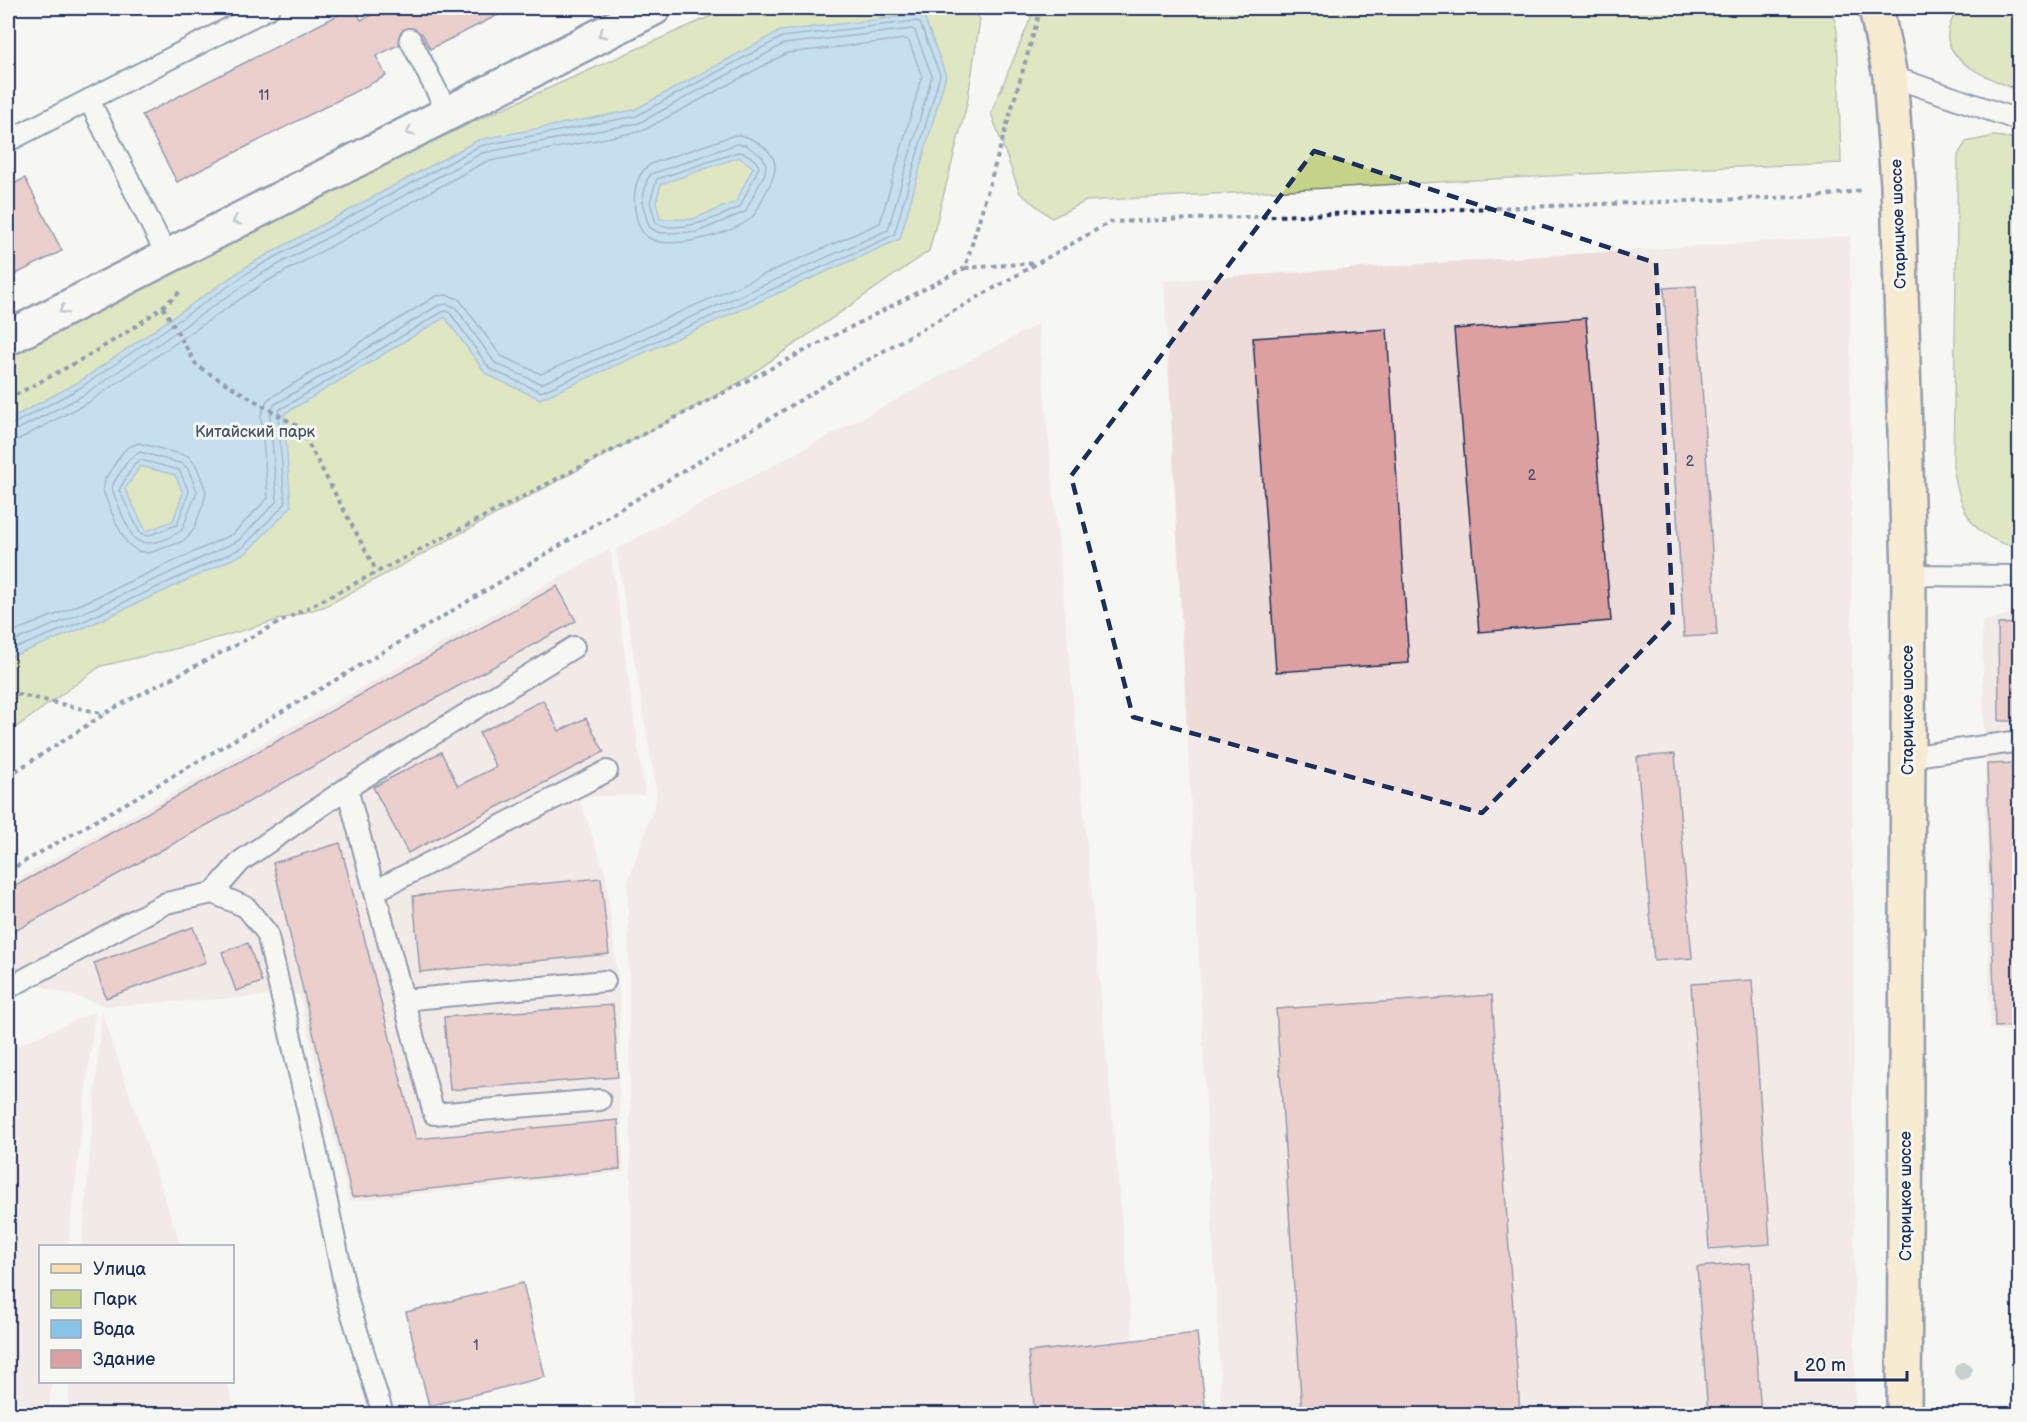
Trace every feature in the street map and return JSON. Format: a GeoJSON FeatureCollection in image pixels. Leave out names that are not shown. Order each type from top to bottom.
{"type":"FeatureCollection","features":[{"type":"Feature","properties":{"kind":"main road","name":"Старицкое шоссе"},"geometry":{"type":"LineString","coordinates":[[1876,8],[1890,76],[1898,184],[1909,575],[1904,1414]]}},
{"type":"Feature","properties":{"kind":"street"},"geometry":{"type":"LineString","coordinates":[[8,338],[654,8]]}},
{"type":"Feature","properties":{"kind":"lane"},"geometry":{"type":"LineString","coordinates":[[8,141],[269,8]]}},
{"type":"Feature","properties":{"kind":"lane"},"geometry":{"type":"LineString","coordinates":[[410,39],[448,113]]}},
{"type":"Feature","properties":{"kind":"lane"},"geometry":{"type":"LineString","coordinates":[[1890,76],[2019,122]]}},
{"type":"Feature","properties":{"kind":"lane"},"geometry":{"type":"LineString","coordinates":[[88,100],[167,256]]}},
{"type":"Feature","properties":{"kind":"lane"},"geometry":{"type":"LineString","coordinates":[[1909,575],[2019,576]]}},
{"type":"Feature","properties":{"kind":"lane"},"geometry":{"type":"LineString","coordinates":[[213,893],[241,861],[347,788],[574,647]]}},
{"type":"Feature","properties":{"kind":"lane"},"geometry":{"type":"LineString","coordinates":[[1908,757],[2019,741]]}},
{"type":"Feature","properties":{"kind":"lane"},"geometry":{"type":"LineString","coordinates":[[375,891],[607,771]]}},
{"type":"Feature","properties":{"kind":"lane"},"geometry":{"type":"LineString","coordinates":[[347,788],[434,1114],[600,1100]]}},
{"type":"Feature","properties":{"kind":"lane"},"geometry":{"type":"LineString","coordinates":[[8,988],[166,903],[213,893],[246,908],[267,933],[348,1302],[383,1414]]}},
{"type":"Feature","properties":{"kind":"lane"},"geometry":{"type":"LineString","coordinates":[[404,1000],[605,981]]}},
{"type":"Feature","properties":{"kind":"path"},"geometry":{"type":"LineString","coordinates":[[965,268],[1041,8]]}},
{"type":"Feature","properties":{"kind":"path"},"geometry":{"type":"LineString","coordinates":[[8,871],[417,632],[845,373],[1110,222],[1824,196],[1898,184]]}},
{"type":"Feature","properties":{"kind":"path"},"geometry":{"type":"LineString","coordinates":[[8,776],[105,714],[965,268],[1039,263]]}},
{"type":"Feature","properties":{"kind":"path"},"geometry":{"type":"LineString","coordinates":[[8,399],[94,353],[163,307],[180,292]]}},
{"type":"Feature","properties":{"kind":"path"},"geometry":{"type":"LineString","coordinates":[[163,307],[197,366],[300,428],[377,572]]}},
{"type":"Feature","properties":{"kind":"path"},"geometry":{"type":"LineString","coordinates":[[8,692],[105,714]]}},
{"type":"Feature","properties":{"kind":"highlighted area"},"geometry":{"type":"Polygon","coordinates":[[[1314,151],[1656,263],[1673,619],[1482,813],[1133,717],[1071,476],[1314,151]]]}},
{"type":"Feature","properties":{"kind":"shaded area"},"geometry":{"type":"Polygon","coordinates":[[[1850,236],[1855,1414],[1222,1414],[1164,281],[1850,236]]]}},
{"type":"Feature","properties":{"kind":"shaded area"},"geometry":{"type":"Polygon","coordinates":[[[1038,324],[1140,1414],[633,1414],[628,882],[657,796],[616,549],[1038,324]]]}},
{"type":"Feature","properties":{"kind":"shaded area"},"geometry":{"type":"Polygon","coordinates":[[[610,549],[645,795],[579,797],[606,876],[620,1000],[618,1077],[624,1172],[349,1201],[299,994],[107,1006],[8,976],[8,885],[610,549]]]}},
{"type":"Feature","properties":{"kind":"shaded area"},"geometry":{"type":"Polygon","coordinates":[[[2019,611],[2019,1033],[1990,1029],[1982,622],[2019,611]]]}},
{"type":"Feature","properties":{"kind":"shaded area"},"geometry":{"type":"Polygon","coordinates":[[[95,1012],[68,1245],[39,1245],[39,1383],[52,1383],[48,1414],[8,1414],[8,1049],[95,1012]]]}},
{"type":"Feature","properties":{"kind":"shaded area"},"geometry":{"type":"Polygon","coordinates":[[[102,1013],[181,1245],[82,1245],[102,1013]]]}},
{"type":"Feature","properties":{"kind":"shaded area"},"geometry":{"type":"Polygon","coordinates":[[[70,1383],[226,1383],[237,1414],[67,1414],[70,1383]]]}},
{"type":"Feature","properties":{"kind":"green space","name":"Китайский парк"},"geometry":{"type":"Polygon","coordinates":[[[729,8],[969,8],[980,19],[967,104],[929,251],[737,384],[326,606],[196,644],[101,666],[8,733],[8,347],[486,116],[729,8]]]}},
{"type":"Feature","properties":{"kind":"green space"},"geometry":{"type":"Polygon","coordinates":[[[1035,8],[1831,8],[1837,30],[1841,163],[1659,170],[1086,201],[1052,218],[1020,193],[991,113],[1035,8]]]}},
{"type":"Feature","properties":{"kind":"green space"},"geometry":{"type":"Polygon","coordinates":[[[1958,8],[2019,8],[2019,91],[1988,78],[1958,58],[1948,39],[1948,31],[1958,8]]]}},
{"type":"Feature","properties":{"kind":"green space"},"geometry":{"type":"Polygon","coordinates":[[[1994,136],[2019,139],[2019,548],[1989,537],[1979,530],[1964,509],[1953,466],[1958,155],[1966,142],[1994,136]]]}},
{"type":"Feature","properties":{"kind":"water"},"geometry":{"type":"Polygon","coordinates":[[[923,14],[946,75],[900,239],[540,399],[486,374],[445,317],[284,414],[291,507],[246,553],[88,626],[8,658],[8,420],[77,383],[252,263],[478,140],[634,110],[780,31],[923,14]],[[739,157],[661,184],[656,202],[660,219],[693,219],[736,202],[753,167],[739,157]],[[140,466],[125,489],[146,531],[173,521],[183,493],[175,475],[140,466]]]}},
{"type":"Feature","properties":{"kind":"building"},"geometry":{"type":"Polygon","coordinates":[[[355,8],[361,20],[388,8],[512,8],[430,49],[422,33],[376,56],[386,76],[177,182],[142,115],[355,8]]]}},
{"type":"Feature","properties":{"kind":"building"},"geometry":{"type":"Polygon","coordinates":[[[25,178],[62,251],[8,278],[8,187],[25,178]]]}},
{"type":"Feature","properties":{"kind":"building"},"geometry":{"type":"Polygon","coordinates":[[[1696,286],[1717,635],[1684,637],[1664,288],[1696,286]]]}},
{"type":"Feature","properties":{"kind":"building"},"geometry":{"type":"Polygon","coordinates":[[[1586,318],[1611,621],[1479,632],[1454,329],[1586,318]]]}},
{"type":"Feature","properties":{"kind":"building"},"geometry":{"type":"Polygon","coordinates":[[[1387,329],[1409,663],[1276,672],[1253,338],[1387,329]]]}},
{"type":"Feature","properties":{"kind":"building"},"geometry":{"type":"Polygon","coordinates":[[[557,586],[576,621],[8,935],[8,890],[557,586]]]}},
{"type":"Feature","properties":{"kind":"building"},"geometry":{"type":"Polygon","coordinates":[[[2020,623],[2020,721],[1999,721],[1998,624],[2020,623]]]}},
{"type":"Feature","properties":{"kind":"building"},"geometry":{"type":"Polygon","coordinates":[[[543,700],[559,731],[586,718],[604,752],[408,853],[373,787],[441,752],[458,786],[496,767],[479,733],[543,700]]]}},
{"type":"Feature","properties":{"kind":"building"},"geometry":{"type":"Polygon","coordinates":[[[1675,754],[1692,958],[1654,961],[1637,757],[1675,754]]]}},
{"type":"Feature","properties":{"kind":"building"},"geometry":{"type":"Polygon","coordinates":[[[2020,763],[2020,1026],[1995,1027],[1987,764],[2020,763]]]}},
{"type":"Feature","properties":{"kind":"building"},"geometry":{"type":"Polygon","coordinates":[[[340,843],[416,1139],[618,1120],[620,1169],[352,1197],[273,863],[340,843]]]}},
{"type":"Feature","properties":{"kind":"building"},"geometry":{"type":"Polygon","coordinates":[[[601,878],[609,954],[420,972],[413,896],[601,878]]]}},
{"type":"Feature","properties":{"kind":"building"},"geometry":{"type":"Polygon","coordinates":[[[193,927],[206,962],[106,998],[94,963],[193,927]]]}},
{"type":"Feature","properties":{"kind":"building"},"geometry":{"type":"Polygon","coordinates":[[[248,943],[262,982],[236,991],[222,952],[248,943]]]}},
{"type":"Feature","properties":{"kind":"building"},"geometry":{"type":"Polygon","coordinates":[[[1752,980],[1770,1244],[1709,1249],[1691,984],[1752,980]]]}},
{"type":"Feature","properties":{"kind":"building"},"geometry":{"type":"Polygon","coordinates":[[[1492,995],[1520,1414],[1302,1414],[1276,1009],[1492,995]]]}},
{"type":"Feature","properties":{"kind":"building"},"geometry":{"type":"Polygon","coordinates":[[[613,1005],[618,1077],[450,1090],[444,1017],[613,1005]]]}},
{"type":"Feature","properties":{"kind":"building"},"geometry":{"type":"Polygon","coordinates":[[[1750,1263],[1761,1414],[1708,1414],[1697,1267],[1750,1263]]]}},
{"type":"Feature","properties":{"kind":"building"},"geometry":{"type":"Polygon","coordinates":[[[523,1283],[545,1377],[429,1406],[406,1312],[523,1283]]]}},
{"type":"Feature","properties":{"kind":"building"},"geometry":{"type":"Polygon","coordinates":[[[1197,1333],[1206,1414],[1035,1414],[1028,1352],[1197,1333]]]}}]}
